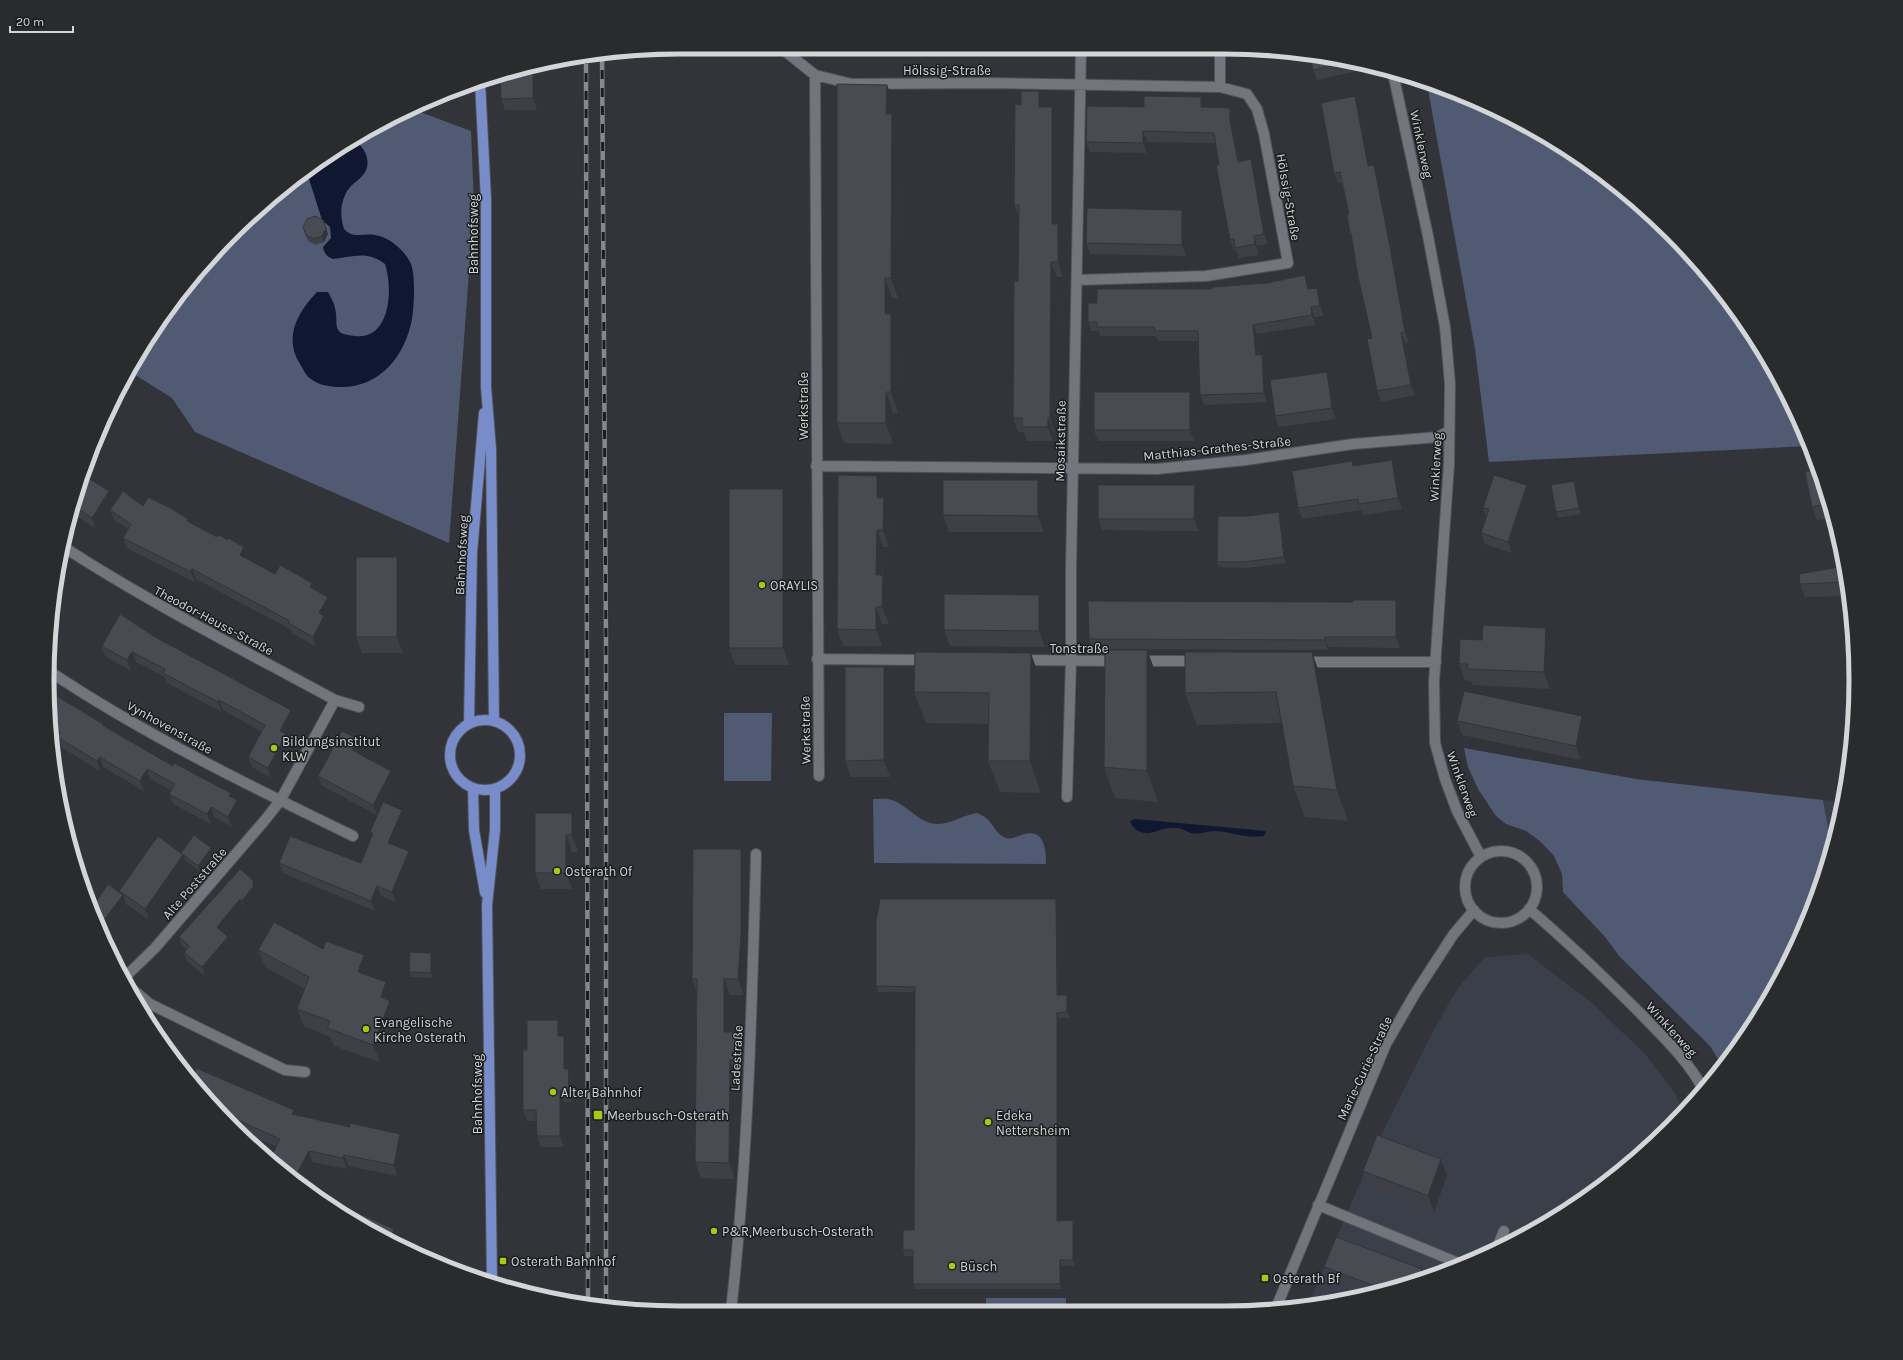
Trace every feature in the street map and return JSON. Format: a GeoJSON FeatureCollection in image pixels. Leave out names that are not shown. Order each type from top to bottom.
{"type":"FeatureCollection","features":[{"type":"Feature","properties":{"kind":"main road","name":"Bahnhofsweg"},"geometry":{"type":"LineString","coordinates":[[480,87],[486,200],[486,387],[491,449],[494,721]]}},
{"type":"Feature","properties":{"kind":"main road","name":"Bahnhofsweg"},"geometry":{"type":"LineString","coordinates":[[469,724],[472,553],[486,387]]}},
{"type":"Feature","properties":{"kind":"main road"},"geometry":{"type":"LineString","coordinates":[[485,720],[494,721],[508,729],[514,737],[517,742],[520,758],[514,774],[502,786],[488,790],[472,788],[463,782],[455,773],[451,763],[450,751],[453,740],[460,730],[469,724],[485,720]]}},
{"type":"Feature","properties":{"kind":"main road","name":"Bahnhofsweg"},"geometry":{"type":"LineString","coordinates":[[472,788],[474,830],[487,905]]}},
{"type":"Feature","properties":{"kind":"main road","name":"Bahnhofsweg"},"geometry":{"type":"LineString","coordinates":[[492,1277],[487,905],[495,830],[495,789]]}},
{"type":"Feature","properties":{"kind":"street"},"geometry":{"type":"LineString","coordinates":[[789,54],[815,75]]}},
{"type":"Feature","properties":{"kind":"street"},"geometry":{"type":"LineString","coordinates":[[1081,54],[1081,86]]}},
{"type":"Feature","properties":{"kind":"street"},"geometry":{"type":"LineString","coordinates":[[1220,54],[1220,87]]}},
{"type":"Feature","properties":{"kind":"street","name":"Hölssig-Straße"},"geometry":{"type":"LineString","coordinates":[[815,75],[852,84],[974,82],[1081,86],[1220,87],[1247,94],[1257,109],[1264,134],[1288,263],[1206,276],[1077,280]]}},
{"type":"Feature","properties":{"kind":"street","name":"Werkstraße"},"geometry":{"type":"LineString","coordinates":[[815,75],[817,659],[819,776]]}},
{"type":"Feature","properties":{"kind":"street","name":"Winklerweg"},"geometry":{"type":"LineString","coordinates":[[1395,78],[1428,236],[1445,327],[1450,384],[1449,464],[1434,682],[1435,743],[1445,779],[1457,811],[1481,857]]}},
{"type":"Feature","properties":{"kind":"street","name":"Mosaikstraße"},"geometry":{"type":"LineString","coordinates":[[1067,797],[1071,660],[1071,569],[1081,86]]}},
{"type":"Feature","properties":{"kind":"street","name":"Matthias-Grathes-Straße"},"geometry":{"type":"LineString","coordinates":[[816,466],[1157,469],[1246,460],[1353,444],[1438,437],[1449,431]]}},
{"type":"Feature","properties":{"kind":"street","name":"Theodor-Heuss-Straße"},"geometry":{"type":"LineString","coordinates":[[68,550],[129,589],[335,700],[359,707]]}},
{"type":"Feature","properties":{"kind":"street"},"geometry":{"type":"LineString","coordinates":[[817,659],[935,660]]}},
{"type":"Feature","properties":{"kind":"street","name":"Tonstraße"},"geometry":{"type":"LineString","coordinates":[[1007,660],[1206,661]]}},
{"type":"Feature","properties":{"kind":"street"},"geometry":{"type":"LineString","coordinates":[[1291,662],[1436,662]]}},
{"type":"Feature","properties":{"kind":"street","name":"Vynhovenstraße"},"geometry":{"type":"LineString","coordinates":[[54,674],[92,699],[280,801]]}},
{"type":"Feature","properties":{"kind":"street","name":"Alte Poststraße"},"geometry":{"type":"LineString","coordinates":[[128,974],[155,948],[266,820],[280,801],[335,700]]}},
{"type":"Feature","properties":{"kind":"street"},"geometry":{"type":"LineString","coordinates":[[280,801],[353,836]]}},
{"type":"Feature","properties":{"kind":"street"},"geometry":{"type":"LineString","coordinates":[[1503,851],[1512,852],[1526,862],[1532,869],[1537,886],[1535,898],[1529,909],[1519,917],[1507,922],[1497,922],[1484,918],[1474,910],[1468,901],[1465,884],[1466,876],[1472,865],[1481,857],[1491,852],[1503,851]]}},
{"type":"Feature","properties":{"kind":"street","name":"Ladestraße"},"geometry":{"type":"LineString","coordinates":[[731,1306],[743,1173],[752,994],[756,854]]}},
{"type":"Feature","properties":{"kind":"street","name":"Winklerweg"},"geometry":{"type":"LineString","coordinates":[[1529,909],[1583,957],[1673,1047],[1701,1085]]}},
{"type":"Feature","properties":{"kind":"street","name":"Marie-Curie-Straße"},"geometry":{"type":"LineString","coordinates":[[1278,1304],[1386,1044],[1416,992],[1453,935],[1474,910]]}},
{"type":"Feature","properties":{"kind":"street"},"geometry":{"type":"LineString","coordinates":[[139,995],[150,1004],[285,1070],[305,1072]]}},
{"type":"Feature","properties":{"kind":"street"},"geometry":{"type":"LineString","coordinates":[[1318,1205],[1454,1261]]}},
{"type":"Feature","properties":{"kind":"street"},"geometry":{"type":"LineString","coordinates":[[1500,1241],[1504,1230]]}},
{"type":"Feature","properties":{"kind":"shaded area"},"geometry":{"type":"Polygon","coordinates":[[[1428,88],[1463,102],[1536,138],[1604,183],[1636,209],[1666,237],[1694,267],[1720,299],[1743,332],[1765,367],[1784,403],[1803,446],[1489,462],[1475,349],[1428,88]]]}},
{"type":"Feature","properties":{"kind":"shaded area"},"geometry":{"type":"Polygon","coordinates":[[[419,112],[471,131],[474,204],[449,543],[195,432],[172,398],[134,374],[160,332],[183,299],[209,267],[237,237],[267,209],[299,183],[332,160],[367,138],[419,112]]]}},
{"type":"Feature","properties":{"kind":"shaded area"},"geometry":{"type":"Polygon","coordinates":[[[358,143],[364,151],[367,165],[363,175],[350,188],[344,197],[341,211],[344,229],[355,235],[380,236],[396,245],[407,257],[412,267],[414,290],[412,319],[409,333],[397,357],[379,376],[354,386],[332,387],[321,384],[309,378],[295,354],[293,335],[295,325],[304,308],[317,292],[328,292],[335,306],[338,330],[347,335],[367,335],[376,330],[382,321],[386,310],[389,298],[387,274],[385,264],[372,257],[353,256],[333,259],[329,257],[324,251],[323,247],[331,238],[330,227],[322,220],[308,177],[358,143]]]}},
{"type":"Feature","properties":{"kind":"shaded area"},"geometry":{"type":"Polygon","coordinates":[[[724,713],[772,713],[771,781],[724,781],[724,713]]]}},
{"type":"Feature","properties":{"kind":"shaded area"},"geometry":{"type":"Polygon","coordinates":[[[1464,748],[1636,779],[1823,800],[1829,836],[1816,881],[1801,920],[1765,993],[1720,1061],[1710,1046],[1620,957],[1606,938],[1563,892],[1562,874],[1554,856],[1541,842],[1526,831],[1506,824],[1496,816],[1478,789],[1468,767],[1464,748]]]}},
{"type":"Feature","properties":{"kind":"shaded area"},"geometry":{"type":"Polygon","coordinates":[[[873,799],[892,800],[904,806],[925,821],[931,823],[948,823],[977,813],[987,818],[998,833],[1005,838],[1011,839],[1032,833],[1037,835],[1043,842],[1046,853],[1046,864],[874,863],[873,799]]]}},
{"type":"Feature","properties":{"kind":"shaded area"},"geometry":{"type":"Polygon","coordinates":[[[1823,800],[1837,802],[1829,836],[1823,800]]]}},
{"type":"Feature","properties":{"kind":"shaded area"},"geometry":{"type":"Polygon","coordinates":[[[1135,819],[1266,831],[1264,836],[1255,837],[1219,831],[1191,833],[1177,828],[1167,828],[1149,833],[1143,833],[1136,830],[1132,826],[1130,821],[1135,819]]]}},
{"type":"Feature","properties":{"kind":"shaded area"},"geometry":{"type":"Polygon","coordinates":[[[1528,954],[1592,1003],[1645,1054],[1674,1092],[1681,1107],[1636,1151],[1604,1177],[1536,1222],[1500,1241],[1463,1258],[1424,1273],[1385,1285],[1310,1300],[1378,1141],[1433,1031],[1458,988],[1485,957],[1528,954]]]}},
{"type":"Feature","properties":{"kind":"shaded area"},"geometry":{"type":"Polygon","coordinates":[[[986,1298],[1066,1298],[1066,1306],[986,1306],[986,1298]]]}},
{"type":"Feature","properties":{"kind":"building"},"geometry":{"type":"Polygon","coordinates":[[[1311,60],[1338,65],[1313,70],[1311,60]]]}},
{"type":"Feature","properties":{"kind":"building"},"geometry":{"type":"Polygon","coordinates":[[[533,72],[533,98],[501,99],[500,80],[533,72]]]}},
{"type":"Feature","properties":{"kind":"building"},"geometry":{"type":"Polygon","coordinates":[[[837,84],[887,85],[886,114],[892,114],[891,278],[885,278],[885,314],[891,314],[891,392],[886,392],[886,423],[837,423],[837,84]]]}},
{"type":"Feature","properties":{"kind":"building"},"geometry":{"type":"Polygon","coordinates":[[[1021,91],[1039,91],[1039,107],[1052,107],[1052,224],[1058,224],[1058,262],[1051,262],[1050,418],[1048,418],[1048,427],[1022,427],[1022,418],[1013,418],[1014,281],[1018,281],[1019,205],[1014,205],[1015,104],[1021,105],[1021,91]]]}},
{"type":"Feature","properties":{"kind":"building"},"geometry":{"type":"Polygon","coordinates":[[[1144,96],[1201,97],[1201,107],[1230,108],[1230,120],[1238,162],[1251,159],[1264,234],[1254,236],[1255,244],[1235,248],[1234,239],[1230,240],[1216,165],[1219,165],[1214,133],[1143,131],[1143,143],[1086,142],[1087,106],[1144,107],[1144,96]]]}},
{"type":"Feature","properties":{"kind":"building"},"geometry":{"type":"Polygon","coordinates":[[[1355,96],[1368,166],[1374,165],[1391,252],[1405,332],[1401,333],[1411,385],[1377,391],[1367,339],[1372,338],[1358,277],[1351,233],[1350,234],[1347,215],[1349,214],[1340,172],[1334,173],[1321,103],[1355,96]]]}},
{"type":"Feature","properties":{"kind":"building"},"geometry":{"type":"Polygon","coordinates":[[[1087,208],[1182,210],[1182,245],[1086,243],[1087,208]]]}},
{"type":"Feature","properties":{"kind":"building"},"geometry":{"type":"Polygon","coordinates":[[[315,216],[323,220],[326,228],[322,236],[314,239],[306,235],[303,227],[307,219],[315,216]]]}},
{"type":"Feature","properties":{"kind":"building"},"geometry":{"type":"Polygon","coordinates":[[[1305,275],[1308,289],[1317,288],[1320,306],[1311,307],[1312,315],[1253,325],[1256,355],[1262,355],[1264,393],[1200,395],[1198,331],[1155,331],[1154,327],[1097,327],[1097,322],[1088,322],[1088,303],[1097,303],[1097,289],[1212,289],[1212,287],[1267,283],[1305,275]]]}},
{"type":"Feature","properties":{"kind":"building"},"geometry":{"type":"Polygon","coordinates":[[[1327,372],[1332,408],[1275,416],[1270,380],[1327,372]]]}},
{"type":"Feature","properties":{"kind":"building"},"geometry":{"type":"Polygon","coordinates":[[[1094,392],[1190,392],[1190,430],[1094,430],[1094,392]]]}},
{"type":"Feature","properties":{"kind":"building"},"geometry":{"type":"Polygon","coordinates":[[[1392,460],[1398,498],[1359,504],[1358,499],[1298,508],[1292,471],[1352,461],[1353,466],[1392,460]]]}},
{"type":"Feature","properties":{"kind":"building"},"geometry":{"type":"Polygon","coordinates":[[[1813,470],[1824,504],[1812,507],[1805,472],[1813,470]]]}},
{"type":"Feature","properties":{"kind":"building"},"geometry":{"type":"Polygon","coordinates":[[[838,475],[877,476],[877,498],[884,498],[883,530],[877,530],[876,575],[883,575],[882,607],[876,607],[876,630],[837,629],[838,475]]]}},
{"type":"Feature","properties":{"kind":"building"},"geometry":{"type":"Polygon","coordinates":[[[1494,475],[1527,485],[1508,542],[1481,533],[1489,509],[1483,508],[1494,475]]]}},
{"type":"Feature","properties":{"kind":"building"},"geometry":{"type":"Polygon","coordinates":[[[88,478],[109,491],[92,518],[78,508],[88,478]]]}},
{"type":"Feature","properties":{"kind":"building"},"geometry":{"type":"Polygon","coordinates":[[[943,480],[1038,480],[1038,516],[943,515],[943,480]]]}},
{"type":"Feature","properties":{"kind":"building"},"geometry":{"type":"Polygon","coordinates":[[[1574,481],[1579,508],[1556,512],[1551,485],[1574,481]]]}},
{"type":"Feature","properties":{"kind":"building"},"geometry":{"type":"Polygon","coordinates":[[[1098,485],[1195,485],[1194,519],[1098,519],[1098,485]]]}},
{"type":"Feature","properties":{"kind":"building","name":"ORAYLIS"},"geometry":{"type":"Polygon","coordinates":[[[729,489],[783,489],[783,648],[729,648],[729,489]]]}},
{"type":"Feature","properties":{"kind":"building"},"geometry":{"type":"Polygon","coordinates":[[[123,491],[143,506],[148,497],[172,509],[188,519],[187,521],[217,537],[219,535],[227,540],[228,538],[244,547],[240,555],[275,574],[280,565],[312,583],[310,587],[328,597],[319,613],[324,616],[313,637],[288,623],[290,621],[192,569],[191,572],[123,538],[131,524],[110,510],[123,491]]]}},
{"type":"Feature","properties":{"kind":"building"},"geometry":{"type":"Polygon","coordinates":[[[1279,512],[1284,557],[1243,562],[1217,562],[1218,516],[1247,516],[1279,512]]]}},
{"type":"Feature","properties":{"kind":"building"},"geometry":{"type":"Polygon","coordinates":[[[356,557],[397,557],[397,637],[356,637],[356,557]]]}},
{"type":"Feature","properties":{"kind":"building"},"geometry":{"type":"Polygon","coordinates":[[[1839,567],[1841,582],[1800,584],[1799,574],[1839,567]]]}},
{"type":"Feature","properties":{"kind":"building"},"geometry":{"type":"Polygon","coordinates":[[[944,594],[1039,595],[1039,631],[944,630],[944,594]]]}},
{"type":"Feature","properties":{"kind":"building"},"geometry":{"type":"Polygon","coordinates":[[[1353,600],[1396,600],[1396,637],[1325,637],[1325,640],[1089,639],[1088,601],[1353,602],[1353,600]]]}},
{"type":"Feature","properties":{"kind":"building"},"geometry":{"type":"Polygon","coordinates":[[[120,614],[155,637],[291,710],[280,731],[286,734],[268,768],[248,757],[265,725],[219,700],[218,702],[163,673],[165,669],[132,652],[127,660],[102,646],[120,614]]]}},
{"type":"Feature","properties":{"kind":"building"},"geometry":{"type":"Polygon","coordinates":[[[1483,625],[1546,628],[1544,672],[1467,669],[1468,664],[1459,664],[1460,639],[1482,640],[1483,625]]]}},
{"type":"Feature","properties":{"kind":"building"},"geometry":{"type":"Polygon","coordinates":[[[1105,650],[1147,650],[1147,771],[1104,767],[1105,650]]]}},
{"type":"Feature","properties":{"kind":"building"},"geometry":{"type":"Polygon","coordinates":[[[915,652],[1031,653],[1030,761],[988,761],[989,693],[914,692],[915,652]]]}},
{"type":"Feature","properties":{"kind":"building"},"geometry":{"type":"Polygon","coordinates":[[[1185,652],[1312,652],[1337,790],[1293,786],[1276,692],[1185,693],[1185,652]]]}},
{"type":"Feature","properties":{"kind":"building"},"geometry":{"type":"Polygon","coordinates":[[[845,667],[884,667],[884,760],[845,761],[845,667]]]}},
{"type":"Feature","properties":{"kind":"building"},"geometry":{"type":"Polygon","coordinates":[[[1464,691],[1582,716],[1576,746],[1457,721],[1464,691]]]}},
{"type":"Feature","properties":{"kind":"building"},"geometry":{"type":"Polygon","coordinates":[[[54,695],[103,724],[102,725],[173,766],[174,763],[231,793],[229,796],[237,800],[228,817],[211,807],[207,814],[169,794],[175,784],[147,769],[140,781],[100,757],[97,761],[57,737],[60,732],[56,729],[54,695]]]}},
{"type":"Feature","properties":{"kind":"building"},"geometry":{"type":"Polygon","coordinates":[[[342,731],[358,739],[352,750],[391,771],[373,805],[318,776],[342,731]]]}},
{"type":"Feature","properties":{"kind":"building"},"geometry":{"type":"Polygon","coordinates":[[[383,802],[402,810],[388,843],[409,851],[392,892],[377,886],[371,901],[279,863],[290,836],[361,863],[373,833],[370,832],[383,802]]]}},
{"type":"Feature","properties":{"kind":"building"},"geometry":{"type":"Polygon","coordinates":[[[535,813],[572,813],[572,835],[566,835],[566,873],[535,873],[535,813]]]}},
{"type":"Feature","properties":{"kind":"building"},"geometry":{"type":"Polygon","coordinates":[[[194,835],[211,848],[198,866],[181,853],[194,835]]]}},
{"type":"Feature","properties":{"kind":"building"},"geometry":{"type":"Polygon","coordinates":[[[158,836],[183,855],[145,909],[119,891],[158,836]]]}},
{"type":"Feature","properties":{"kind":"building"},"geometry":{"type":"Polygon","coordinates":[[[693,849],[741,849],[741,936],[738,979],[724,979],[724,1032],[737,1032],[736,1060],[730,1060],[729,1163],[695,1162],[697,979],[692,979],[693,849]]]}},
{"type":"Feature","properties":{"kind":"building"},"geometry":{"type":"Polygon","coordinates":[[[240,869],[253,880],[253,887],[242,901],[240,899],[217,927],[228,937],[202,967],[184,953],[189,946],[179,937],[240,869]]]}},
{"type":"Feature","properties":{"kind":"building"},"geometry":{"type":"Polygon","coordinates":[[[108,884],[123,895],[103,922],[95,903],[108,884]]]}},
{"type":"Feature","properties":{"kind":"building","name":"Edeka Nettersheim"},"geometry":{"type":"Polygon","coordinates":[[[880,899],[1056,899],[1057,995],[1067,995],[1067,1012],[1057,1013],[1057,1221],[1073,1220],[1073,1260],[1060,1260],[1060,1284],[913,1284],[913,1250],[903,1250],[903,1230],[914,1230],[915,987],[876,986],[876,921],[880,899]]]}},
{"type":"Feature","properties":{"kind":"building"},"geometry":{"type":"Polygon","coordinates":[[[274,922],[323,949],[326,941],[364,955],[358,972],[386,982],[381,997],[390,1001],[373,1045],[327,1028],[330,1021],[297,1009],[309,977],[258,950],[274,922]]]}},
{"type":"Feature","properties":{"kind":"building"},"geometry":{"type":"Polygon","coordinates":[[[410,952],[431,953],[431,973],[409,972],[410,952]]]}},
{"type":"Feature","properties":{"kind":"building","name":"Alter Bahnhof"},"geometry":{"type":"Polygon","coordinates":[[[527,1020],[558,1020],[558,1036],[564,1036],[564,1069],[569,1069],[568,1091],[560,1090],[560,1136],[537,1136],[536,1110],[523,1110],[523,1050],[527,1050],[527,1020]]]}},
{"type":"Feature","properties":{"kind":"building"},"geometry":{"type":"Polygon","coordinates":[[[196,1068],[294,1110],[292,1114],[350,1127],[350,1123],[400,1134],[394,1165],[344,1155],[343,1158],[309,1151],[296,1175],[272,1155],[280,1139],[232,1117],[190,1070],[195,1072],[196,1068]]]}},
{"type":"Feature","properties":{"kind":"building"},"geometry":{"type":"Polygon","coordinates":[[[1377,1135],[1441,1159],[1428,1196],[1363,1171],[1377,1135]]]}},
{"type":"Feature","properties":{"kind":"building"},"geometry":{"type":"Polygon","coordinates":[[[340,1205],[394,1229],[392,1235],[367,1222],[340,1205]]]}},
{"type":"Feature","properties":{"kind":"building"},"geometry":{"type":"Polygon","coordinates":[[[1336,1237],[1422,1269],[1420,1274],[1377,1287],[1324,1267],[1336,1237]]]}},
{"type":"Feature","properties":{"kind":"railway"},"geometry":{"type":"LineString","coordinates":[[602,59],[606,641],[606,1302]]}},
{"type":"Feature","properties":{"kind":"railway"},"geometry":{"type":"LineString","coordinates":[[586,61],[588,1299]]}},
{"type":"Feature","properties":{"kind":"place","name":"ORAYLIS"},"geometry":{"type":"Point","coordinates":[762,585]}},
{"type":"Feature","properties":{"kind":"place","name":"Bildungsinstitut KLW"},"geometry":{"type":"Point","coordinates":[274,748]}},
{"type":"Feature","properties":{"kind":"place","name":"Osterath Of"},"geometry":{"type":"Point","coordinates":[557,871]}},
{"type":"Feature","properties":{"kind":"place","name":"Evangelische Kirche Osterath"},"geometry":{"type":"Point","coordinates":[366,1029]}},
{"type":"Feature","properties":{"kind":"place","name":"Alter Bahnhof"},"geometry":{"type":"Point","coordinates":[553,1092]}},
{"type":"Feature","properties":{"kind":"place","name":"Meerbusch-Osterath"},"geometry":{"type":"Point","coordinates":[598,1115]}},
{"type":"Feature","properties":{"kind":"place","name":"Edeka Nettersheim"},"geometry":{"type":"Point","coordinates":[988,1122]}},
{"type":"Feature","properties":{"kind":"place","name":"P&R,Meerbusch-Osterath"},"geometry":{"type":"Point","coordinates":[714,1231]}},
{"type":"Feature","properties":{"kind":"place","name":"Osterath Bahnhof"},"geometry":{"type":"Point","coordinates":[503,1261]}},
{"type":"Feature","properties":{"kind":"place","name":"Büsch"},"geometry":{"type":"Point","coordinates":[952,1266]}},
{"type":"Feature","properties":{"kind":"place","name":"Osterath Bf"},"geometry":{"type":"Point","coordinates":[1265,1278]}}]}
